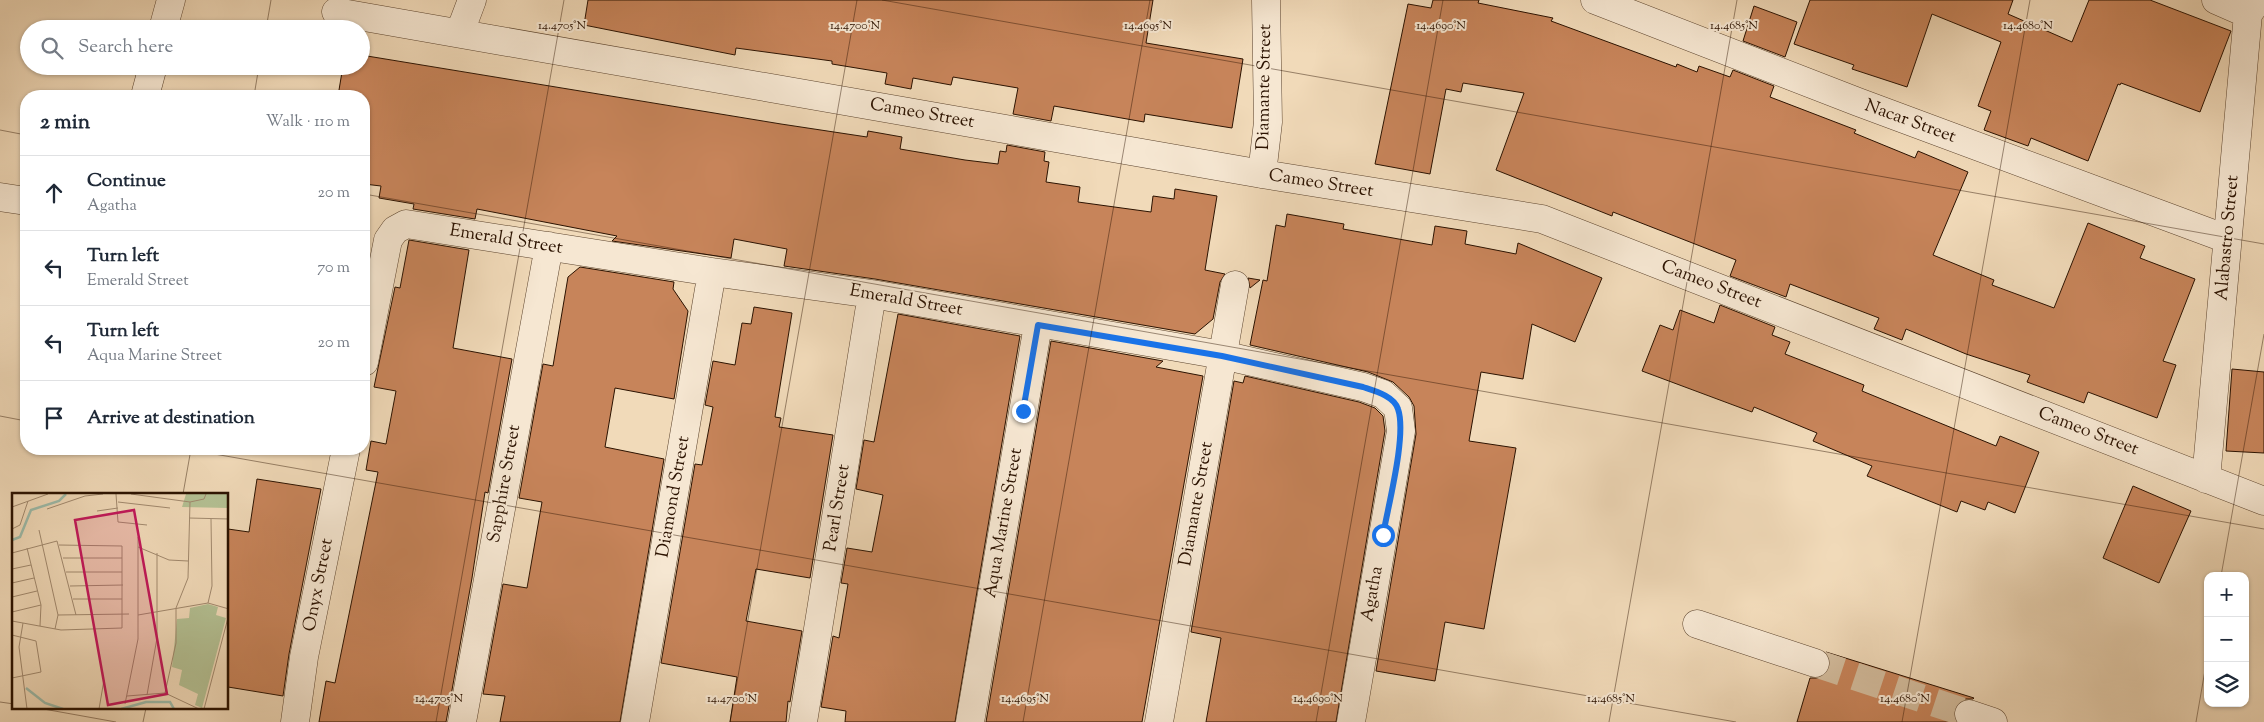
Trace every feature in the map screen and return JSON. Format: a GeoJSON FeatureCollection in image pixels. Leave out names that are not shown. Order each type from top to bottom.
{"type":"FeatureCollection","features":[{"type":"Feature","properties":{"kind":"street"},"geometry":{"type":"LineString","coordinates":[[166,20],[171,0]]}},
{"type":"Feature","properties":{"kind":"street"},"geometry":{"type":"LineString","coordinates":[[460,32],[472,0]]}},
{"type":"Feature","properties":{"kind":"street","name":"Diamante Street"},"geometry":{"type":"LineString","coordinates":[[1262,174],[1268,122],[1266,0]]}},
{"type":"Feature","properties":{"kind":"street","name":"Nacar Street"},"geometry":{"type":"LineString","coordinates":[[1595,0],[1858,102],[2228,239]]}},
{"type":"Feature","properties":{"kind":"street"},"geometry":{"type":"LineString","coordinates":[[2216,0],[2253,7]]}},
{"type":"Feature","properties":{"kind":"street","name":"Alabastro Street"},"geometry":{"type":"LineString","coordinates":[[2206,479],[2228,239],[2253,7]]}},
{"type":"Feature","properties":{"kind":"street","name":"Cameo Street"},"geometry":{"type":"LineString","coordinates":[[336,12],[460,32],[1262,174],[1542,219],[2264,501]]}},
{"type":"Feature","properties":{"kind":"street"},"geometry":{"type":"LineString","coordinates":[[147,90],[151,75]]}},
{"type":"Feature","properties":{"kind":"street"},"geometry":{"type":"LineString","coordinates":[[0,196],[20,200]]}},
{"type":"Feature","properties":{"kind":"street","name":"Emerald Street"},"geometry":{"type":"LineString","coordinates":[[370,332],[388,240],[396,230],[406,224],[712,272],[872,294],[1038,325],[1222,356],[1363,387],[1383,394],[1398,408]]}},
{"type":"Feature","properties":{"kind":"street","name":"Sapphire Street"},"geometry":{"type":"LineString","coordinates":[[462,722],[548,246]]}},
{"type":"Feature","properties":{"kind":"street","name":"Diamond Street"},"geometry":{"type":"LineString","coordinates":[[635,722],[712,272]]}},
{"type":"Feature","properties":{"kind":"street","name":"Diamante Street"},"geometry":{"type":"LineString","coordinates":[[1159,722],[1235,285]]}},
{"type":"Feature","properties":{"kind":"street","name":"Pearl Street"},"geometry":{"type":"LineString","coordinates":[[803,722],[872,294]]}},
{"type":"Feature","properties":{"kind":"street","name":"Aqua Marine Street"},"geometry":{"type":"LineString","coordinates":[[970,722],[1038,325]]}},
{"type":"Feature","properties":{"kind":"street","name":"Agatha"},"geometry":{"type":"LineString","coordinates":[[1351,722],[1401,431],[1398,408]]}},
{"type":"Feature","properties":{"kind":"street","name":"Onyx Street"},"geometry":{"type":"LineString","coordinates":[[295,722],[304,657],[345,455]]}},
{"type":"Feature","properties":{"kind":"street"},"geometry":{"type":"LineString","coordinates":[[1697,624],[1815,663]]}},
{"type":"Feature","properties":{"kind":"building"},"geometry":{"type":"Polygon","coordinates":[[[588,0],[1153,0],[1146,43],[1243,59],[1232,128],[1145,114],[1144,122],[1054,106],[1051,121],[1013,114],[1018,88],[953,77],[951,85],[913,78],[911,89],[885,84],[887,73],[832,64],[832,61],[736,48],[735,55],[584,25],[588,0]]]}},
{"type":"Feature","properties":{"kind":"building"},"geometry":{"type":"Polygon","coordinates":[[[1433,0],[1479,0],[1478,3],[1553,18],[1551,21],[1676,67],[1677,64],[1697,72],[1699,66],[1730,77],[1733,70],[1774,86],[1770,97],[1856,130],[1854,133],[1915,158],[1918,151],[1968,172],[1933,255],[1994,280],[1992,285],[2054,308],[2088,223],[2145,246],[2140,258],[2195,279],[2163,361],[2176,365],[2157,418],[2088,392],[2084,403],[2027,382],[2030,375],[1966,354],[1906,329],[1902,340],[1874,329],[1879,318],[1790,284],[1786,297],[1730,276],[1736,260],[1613,212],[1612,216],[1496,170],[1524,93],[1463,83],[1461,92],[1446,89],[1430,174],[1375,164],[1408,4],[1431,8],[1433,0]]]}},
{"type":"Feature","properties":{"kind":"building"},"geometry":{"type":"Polygon","coordinates":[[[1810,0],[2013,0],[2008,14],[2072,42],[2089,0],[2150,0],[2231,31],[2200,112],[2121,83],[2120,85],[2118,84],[2088,161],[2031,138],[2028,146],[1984,130],[1991,111],[1978,106],[2001,42],[1932,14],[1907,87],[1852,69],[1854,65],[1794,44],[1810,0]]]}},
{"type":"Feature","properties":{"kind":"building"},"geometry":{"type":"Polygon","coordinates":[[[1754,6],[1797,22],[1785,57],[1743,41],[1754,6]]]}},
{"type":"Feature","properties":{"kind":"building"},"geometry":{"type":"Polygon","coordinates":[[[370,56],[867,137],[868,131],[902,137],[900,149],[965,160],[998,164],[1000,151],[1006,152],[1007,145],[1045,152],[1044,161],[1049,162],[1046,182],[1080,187],[1078,202],[1151,212],[1153,196],[1174,199],[1175,189],[1217,196],[1205,270],[1225,274],[1220,282],[1213,319],[1195,334],[875,279],[784,266],[787,249],[734,239],[731,258],[612,241],[617,236],[477,209],[475,219],[413,209],[414,204],[379,198],[381,186],[370,185],[370,90],[339,90],[342,75],[370,75],[370,56]]]}},
{"type":"Feature","properties":{"kind":"building"},"geometry":{"type":"Polygon","coordinates":[[[1287,214],[1344,224],[1343,229],[1432,245],[1435,226],[1467,231],[1465,244],[1516,254],[1518,243],[1602,278],[1575,342],[1532,324],[1523,379],[1481,372],[1469,441],[1516,448],[1484,629],[1445,622],[1435,681],[1376,671],[1416,434],[1414,406],[1409,397],[1393,382],[1368,372],[1250,345],[1263,280],[1267,281],[1276,225],[1285,227],[1287,214]]]}},
{"type":"Feature","properties":{"kind":"building"},"geometry":{"type":"Polygon","coordinates":[[[409,240],[469,250],[453,348],[512,359],[488,493],[485,492],[452,690],[446,722],[319,722],[326,681],[335,683],[378,472],[366,470],[371,441],[386,444],[396,391],[374,387],[395,287],[400,288],[409,240]]]}},
{"type":"Feature","properties":{"kind":"building"},"geometry":{"type":"Polygon","coordinates":[[[580,267],[674,282],[673,289],[688,311],[674,399],[615,388],[605,447],[664,459],[620,722],[500,722],[505,696],[483,694],[503,584],[527,588],[542,502],[519,498],[543,364],[553,366],[568,277],[580,267]]]}},
{"type":"Feature","properties":{"kind":"building"},"geometry":{"type":"Polygon","coordinates":[[[1248,278],[1260,280],[1250,288],[1248,278]]]}},
{"type":"Feature","properties":{"kind":"building"},"geometry":{"type":"Polygon","coordinates":[[[1720,305],[1775,327],[1772,335],[1790,342],[1785,354],[1864,385],[1862,391],[1996,446],[2000,436],[2039,452],[2015,513],[1988,502],[1985,510],[1961,501],[1957,512],[1867,476],[1872,466],[1813,441],[1817,433],[1754,407],[1752,412],[1642,371],[1660,325],[1673,330],[1680,310],[1714,323],[1720,305]]]}},
{"type":"Feature","properties":{"kind":"building"},"geometry":{"type":"Polygon","coordinates":[[[754,307],[792,313],[775,417],[781,418],[779,427],[833,435],[810,578],[756,569],[746,621],[802,631],[790,702],[788,701],[786,722],[730,722],[737,677],[661,663],[695,464],[702,465],[713,407],[705,405],[713,361],[735,365],[742,323],[751,324],[754,307]]]}},
{"type":"Feature","properties":{"kind":"building"},"geometry":{"type":"Polygon","coordinates":[[[898,314],[1020,336],[955,722],[845,722],[846,711],[821,707],[833,636],[839,638],[848,584],[841,583],[847,548],[872,552],[883,495],[856,489],[864,440],[874,442],[898,314]]]}},
{"type":"Feature","properties":{"kind":"building"},"geometry":{"type":"Polygon","coordinates":[[[1051,341],[1163,361],[1156,367],[1203,376],[1142,722],[986,722],[1051,341]]]}},
{"type":"Feature","properties":{"kind":"building"},"geometry":{"type":"Polygon","coordinates":[[[2232,369],[2264,372],[2264,453],[2226,451],[2232,369]]]}},
{"type":"Feature","properties":{"kind":"building"},"geometry":{"type":"Polygon","coordinates":[[[1245,376],[1359,402],[1375,408],[1383,416],[1385,431],[1336,722],[1206,722],[1221,638],[1191,632],[1234,381],[1243,383],[1245,376]]]}},
{"type":"Feature","properties":{"kind":"building"},"geometry":{"type":"Polygon","coordinates":[[[257,479],[321,489],[289,654],[283,696],[229,687],[229,529],[249,532],[257,479]]]}},
{"type":"Feature","properties":{"kind":"building"},"geometry":{"type":"Polygon","coordinates":[[[2133,486],[2191,511],[2159,583],[2103,558],[2133,486]]]}},
{"type":"Feature","properties":{"kind":"building"},"geometry":{"type":"Polygon","coordinates":[[[1826,652],[1974,698],[1965,699],[1958,703],[1954,710],[1956,722],[1797,722],[1810,678],[1819,678],[1825,675],[1830,668],[1830,659],[1826,652]]]}},
{"type":"Feature","properties":{"kind":"tunnel"},"geometry":{"type":"LineString","coordinates":[[1815,663],[1969,714]]}},
{"type":"Feature","properties":{"kind":"route"},"geometry":{"type":"LineString","coordinates":[[1023,411],[1038,325],[1222,356],[1363,387],[1383,394],[1398,408],[1401,431],[1383,535]]}}]}
